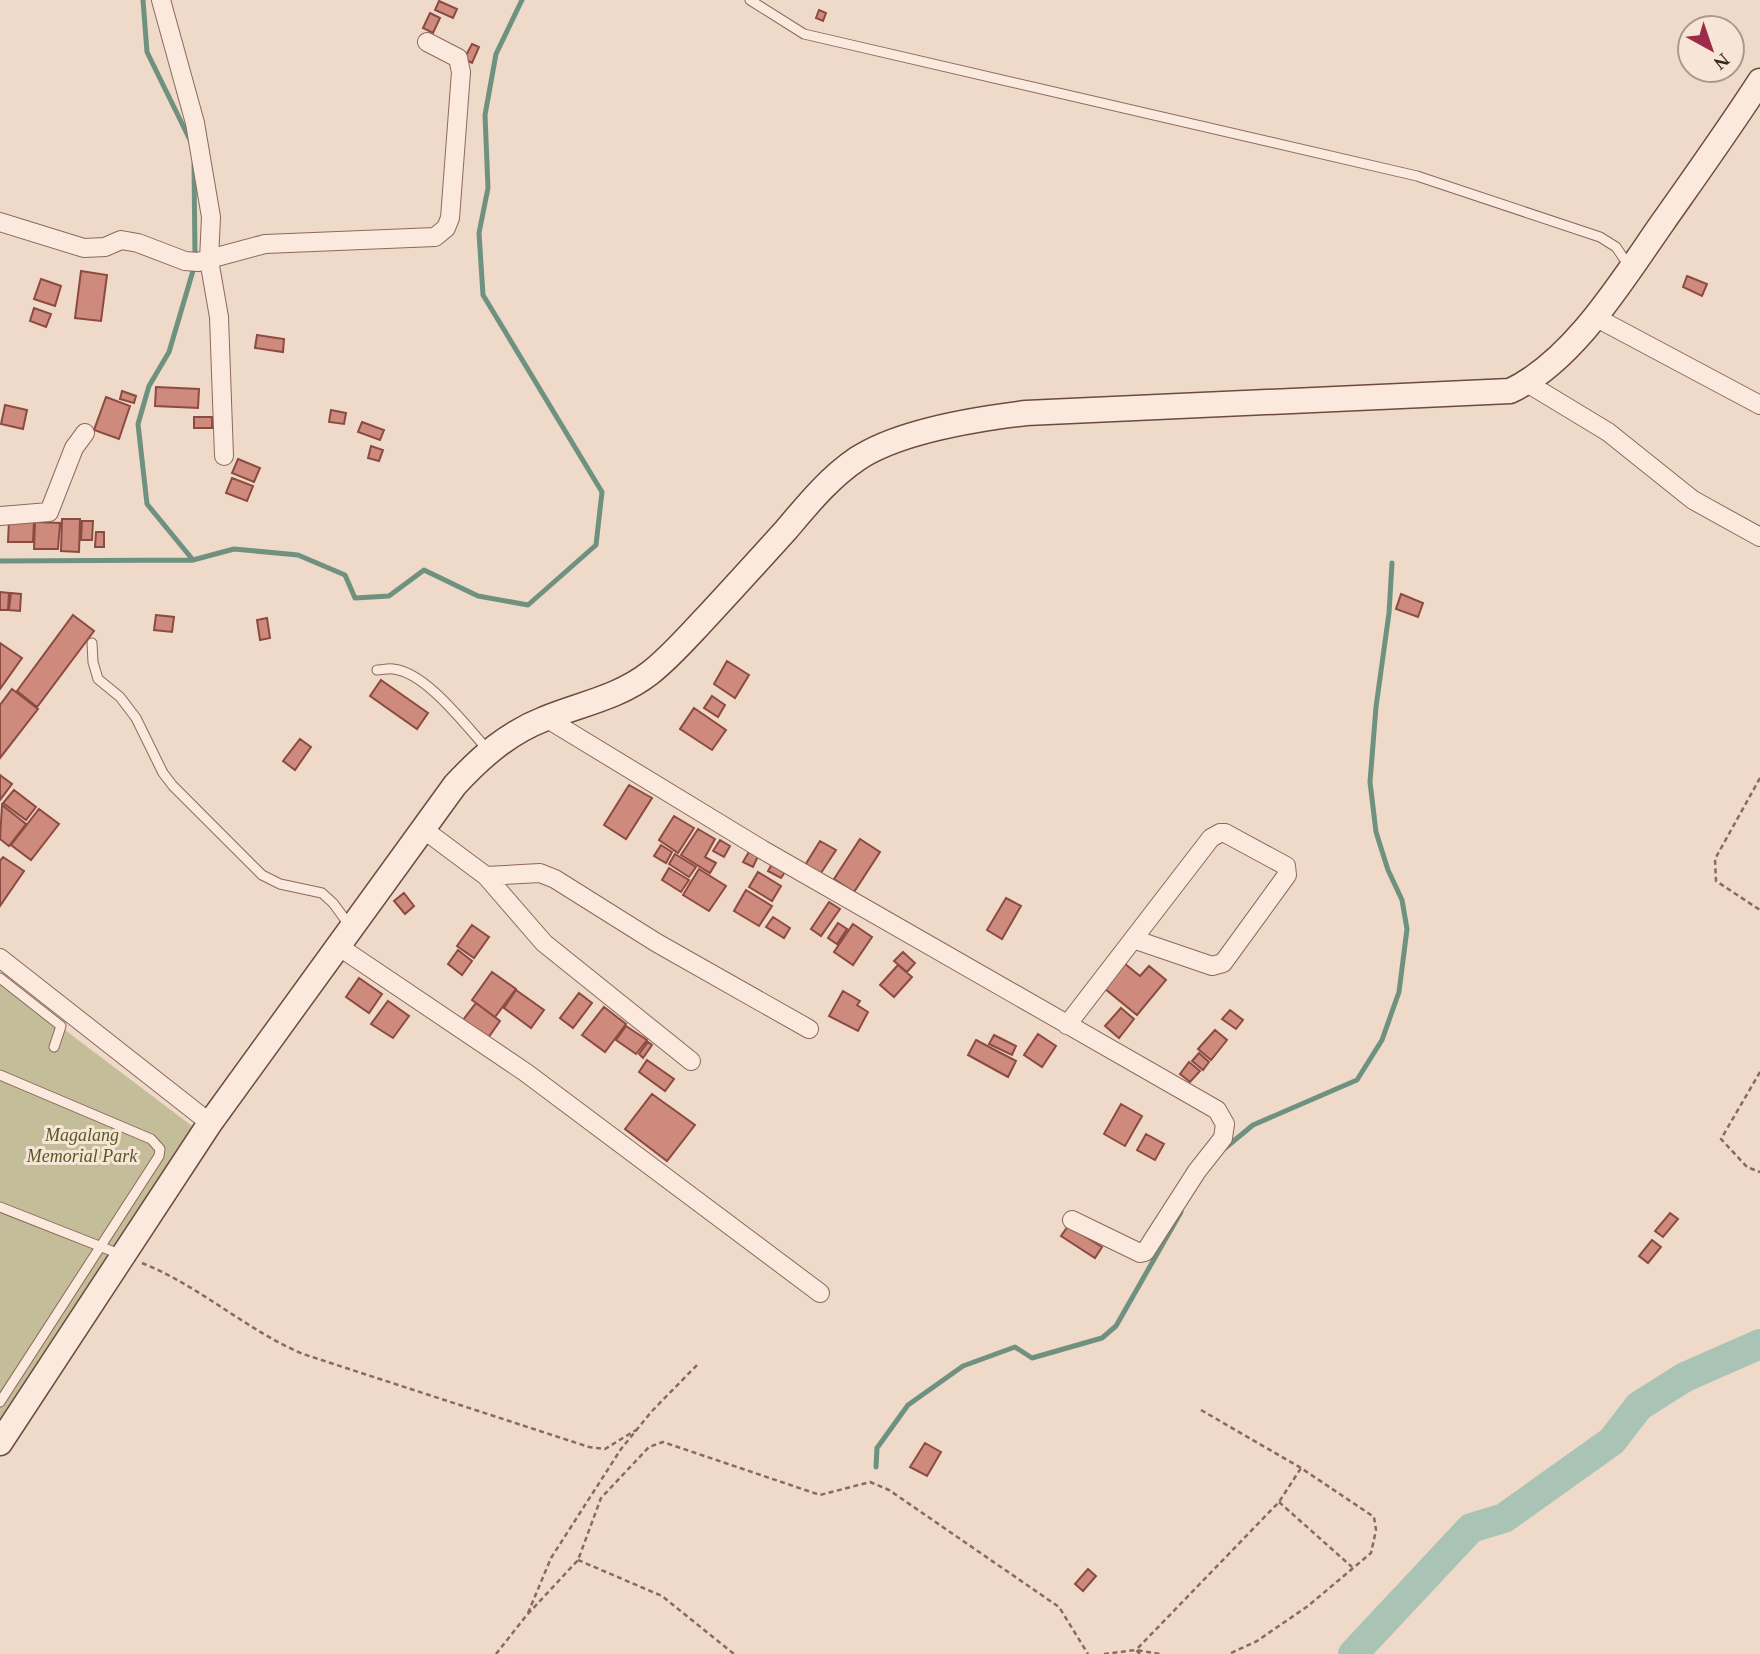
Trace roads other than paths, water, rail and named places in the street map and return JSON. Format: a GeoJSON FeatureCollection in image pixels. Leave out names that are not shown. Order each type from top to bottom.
{"type":"FeatureCollection","features":[{"type":"Feature","properties":{"kind":"street"},"geometry":{"type":"LineString","coordinates":[[161,0],[195,123],[211,217],[209,260],[219,317],[224,456]]}},
{"type":"Feature","properties":{"kind":"street"},"geometry":{"type":"LineString","coordinates":[[0,222],[84,248],[105,247],[121,240],[138,243],[185,261],[209,260],[265,244],[435,237],[441,233],[450,218],[460,61],[455,55],[427,42]]}},
{"type":"Feature","properties":{"kind":"street"},"geometry":{"type":"LineString","coordinates":[[0,1443],[113,1252],[455,785],[489,751],[526,727],[604,700],[650,674],[737,585],[819,492],[859,458],[913,435],[988,417],[1026,413],[1510,391],[1527,383],[1560,354],[1594,316],[1760,80]]}},
{"type":"Feature","properties":{"kind":"street"},"geometry":{"type":"LineString","coordinates":[[1594,316],[1760,405]]}},
{"type":"Feature","properties":{"kind":"street"},"geometry":{"type":"LineString","coordinates":[[1527,383],[1608,432],[1693,500],[1760,537]]}},
{"type":"Feature","properties":{"kind":"street"},"geometry":{"type":"LineString","coordinates":[[0,516],[49,512],[74,448],[85,433]]}},
{"type":"Feature","properties":{"kind":"street"},"geometry":{"type":"LineString","coordinates":[[546,718],[763,850],[1217,1110],[1225,1124],[1223,1138],[1197,1171],[1144,1252],[1140,1253],[1072,1220]]}},
{"type":"Feature","properties":{"kind":"street"},"geometry":{"type":"LineString","coordinates":[[422,829],[486,876],[544,943],[691,1061]]}},
{"type":"Feature","properties":{"kind":"street"},"geometry":{"type":"LineString","coordinates":[[1066,1025],[1133,939],[1215,834],[1225,833],[1286,866],[1287,875],[1223,962],[1212,966],[1133,939]]}},
{"type":"Feature","properties":{"kind":"street"},"geometry":{"type":"LineString","coordinates":[[486,876],[531,872],[555,879],[657,943],[809,1029]]}},
{"type":"Feature","properties":{"kind":"street"},"geometry":{"type":"LineString","coordinates":[[344,937],[820,1293]]}},
{"type":"Feature","properties":{"kind":"street"},"geometry":{"type":"LineString","coordinates":[[0,958],[210,1123]]}},
{"type":"Feature","properties":{"kind":"lane"},"geometry":{"type":"LineString","coordinates":[[750,0],[804,34],[1417,176],[1600,237],[1616,247],[1630,268]]}},
{"type":"Feature","properties":{"kind":"lane"},"geometry":{"type":"LineString","coordinates":[[92,643],[93,662],[98,679],[120,697],[136,718],[163,773],[173,786],[262,875],[280,884],[322,893],[334,903],[344,937]]}},
{"type":"Feature","properties":{"kind":"lane"},"geometry":{"type":"LineString","coordinates":[[377,670],[394,669],[424,683],[435,691],[489,751]]}},
{"type":"Feature","properties":{"kind":"lane"},"geometry":{"type":"LineString","coordinates":[[0,978],[61,1026],[54,1047]]}},
{"type":"Feature","properties":{"kind":"lane"},"geometry":{"type":"LineString","coordinates":[[0,1075],[151,1139],[160,1149],[113,1252],[0,1402]]}},
{"type":"Feature","properties":{"kind":"lane"},"geometry":{"type":"LineString","coordinates":[[0,1208],[113,1252]]}},
{"type":"Feature","properties":{"kind":"waterway"},"geometry":{"type":"LineString","coordinates":[[143,0],[147,52],[192,144]]}},
{"type":"Feature","properties":{"kind":"waterway"},"geometry":{"type":"LineString","coordinates":[[0,561],[193,560],[234,549],[298,555],[345,575],[355,598],[389,596],[424,570],[478,596],[528,605],[596,545],[602,492],[483,295],[479,233],[488,188],[485,115],[496,54],[522,0]]}},
{"type":"Feature","properties":{"kind":"waterway"},"geometry":{"type":"LineString","coordinates":[[194,164],[195,257]]}},
{"type":"Feature","properties":{"kind":"waterway"},"geometry":{"type":"LineString","coordinates":[[193,560],[147,504],[138,424],[149,386],[169,352],[195,264]]}},
{"type":"Feature","properties":{"kind":"waterway"},"geometry":{"type":"LineString","coordinates":[[1224,1149],[1253,1125],[1357,1080],[1382,1040],[1399,992],[1407,929],[1402,900],[1388,870],[1376,832],[1370,782],[1392,563]]}},
{"type":"Feature","properties":{"kind":"waterway"},"geometry":{"type":"LineString","coordinates":[[876,1467],[877,1448],[908,1405],[963,1366],[1015,1347],[1032,1358],[1102,1338],[1116,1326],[1181,1212]]}},
{"type":"Feature","properties":{"kind":"waterway"},"geometry":{"type":"LineString","coordinates":[[1353,1654],[1471,1528],[1504,1518],[1612,1441],[1639,1406],[1685,1377],[1760,1344]]}},
{"type":"Feature","properties":{"kind":"park label","name":"Magalang Memorial Park"},"geometry":{"type":"Point","coordinates":[82,1145]}}]}
